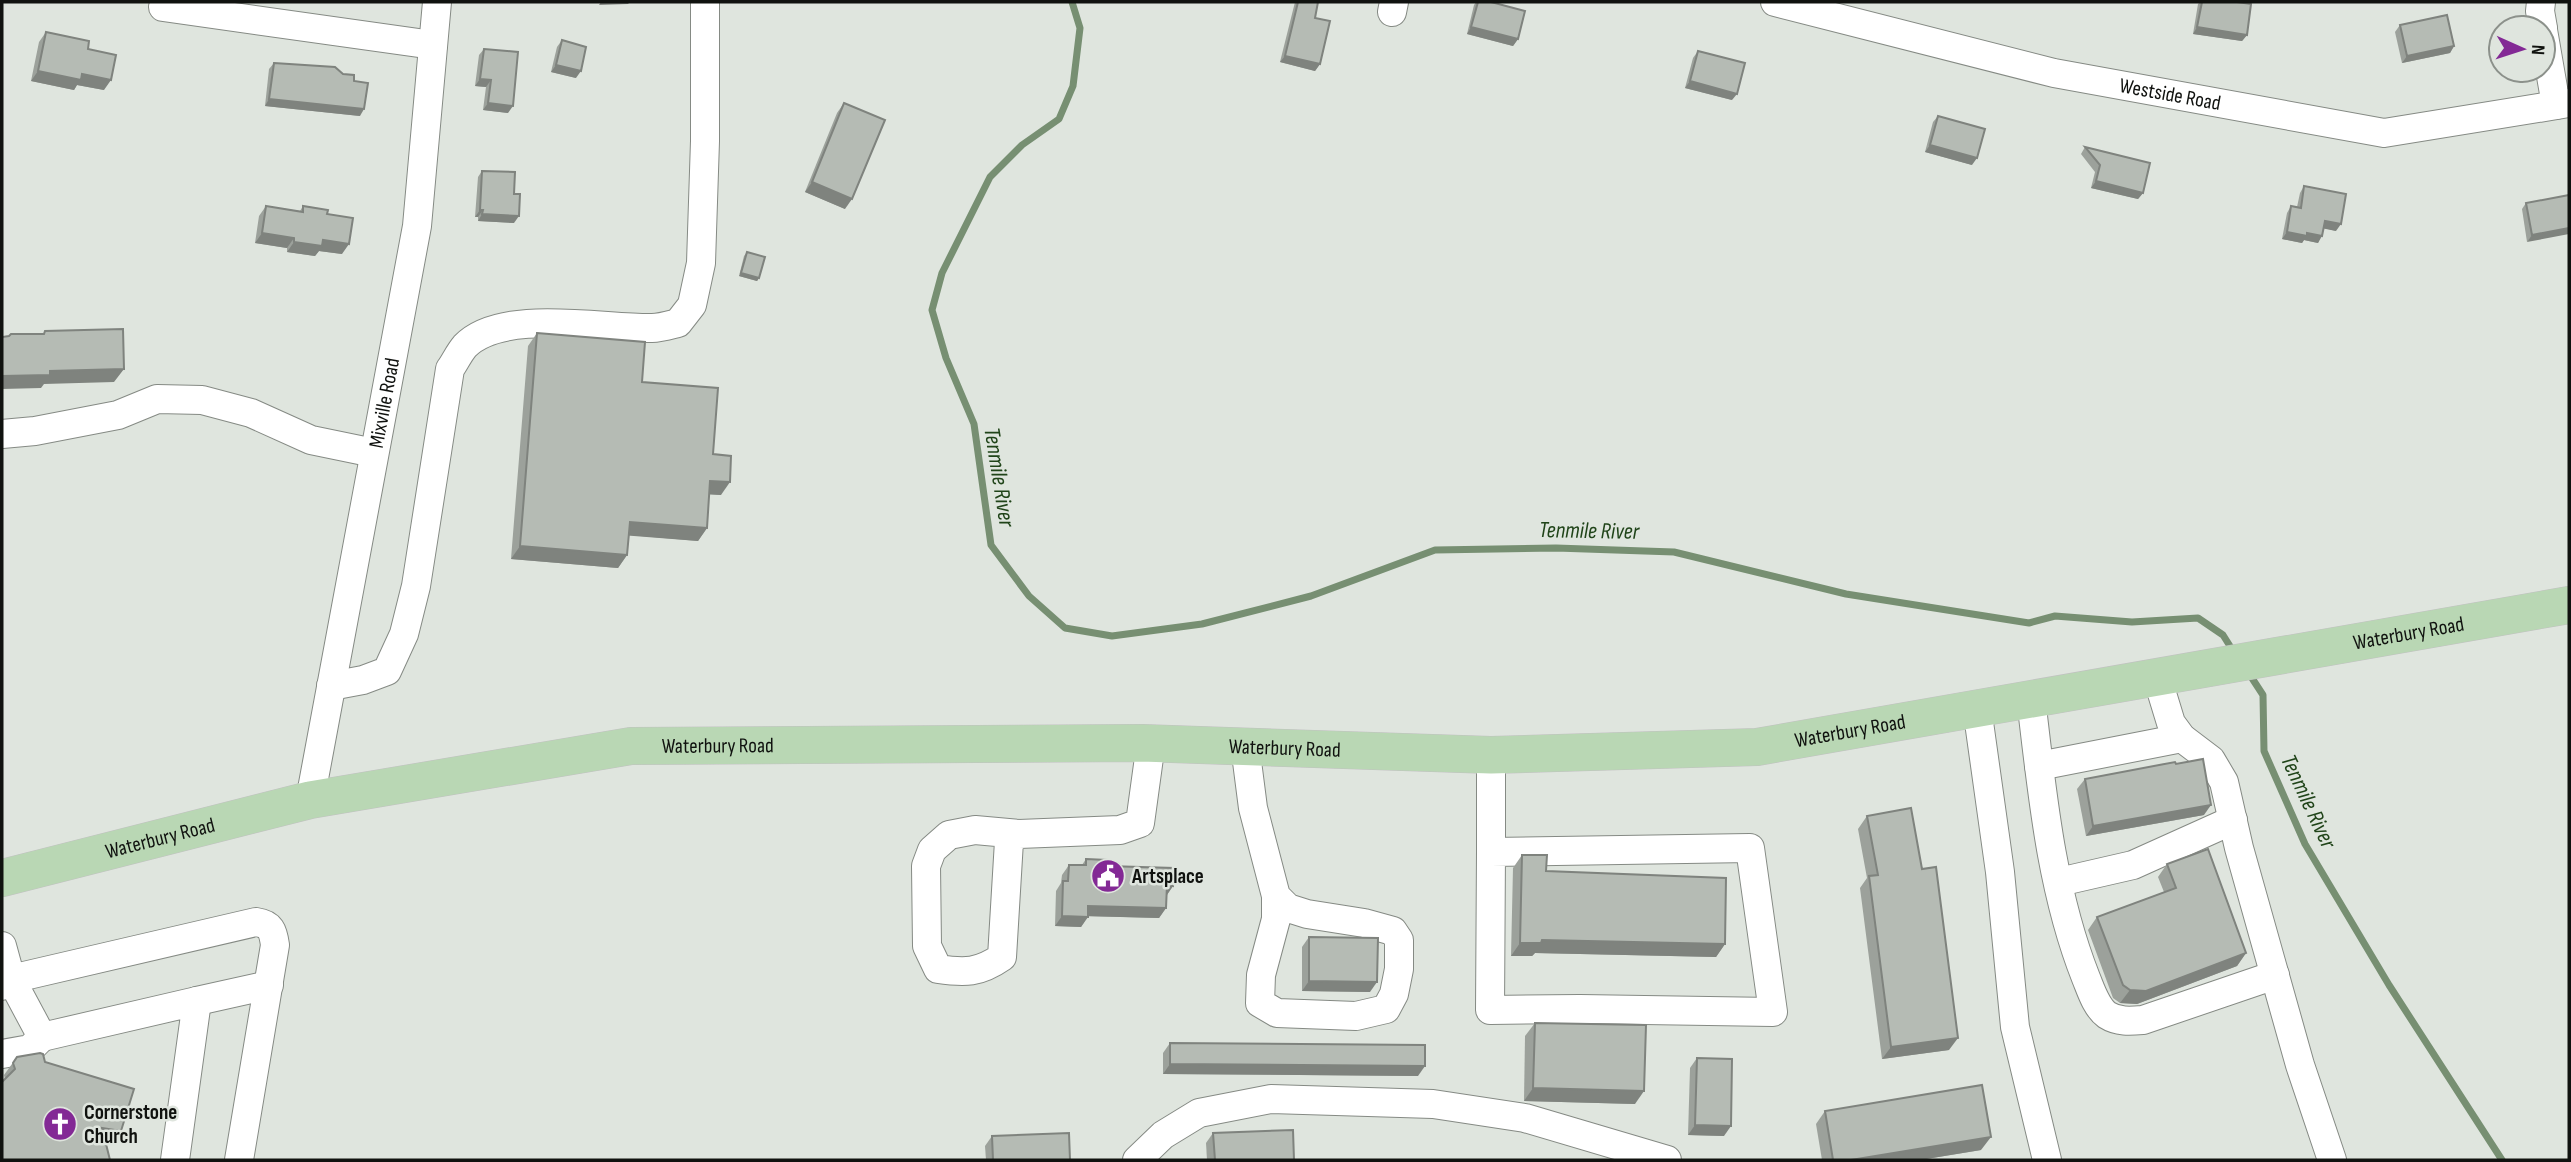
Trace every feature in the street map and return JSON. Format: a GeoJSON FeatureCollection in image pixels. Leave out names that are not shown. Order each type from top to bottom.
{"type":"FeatureCollection","features":[{"type":"Feature","properties":{"kind":"main road","name":"Waterbury Road"},"geometry":{"type":"LineString","coordinates":[[2,878],[310,800],[631,747],[1151,743],[1490,755],[1757,747],[2569,605]]}},
{"type":"Feature","properties":{"kind":"street","name":"Mixville Road"},"geometry":{"type":"LineString","coordinates":[[310,800],[416,226],[437,2]]}},
{"type":"Feature","properties":{"kind":"street"},"geometry":{"type":"LineString","coordinates":[[331,686],[363,680],[387,671],[404,634],[416,586],[450,369],[466,346],[488,332],[519,325],[558,323],[654,328],[678,323],[692,305],[701,262],[705,141],[705,2]]}},
{"type":"Feature","properties":{"kind":"street","name":"Westside Road"},"geometry":{"type":"LineString","coordinates":[[1775,2],[2054,73],[2384,133],[2562,104]]}},
{"type":"Feature","properties":{"kind":"street"},"geometry":{"type":"LineString","coordinates":[[163,7],[433,45]]}},
{"type":"Feature","properties":{"kind":"street"},"geometry":{"type":"LineString","coordinates":[[2557,84],[2562,104]]}},
{"type":"Feature","properties":{"kind":"street"},"geometry":{"type":"LineString","coordinates":[[2,434],[35,431],[118,415],[157,399],[202,400],[251,413],[311,440],[374,453]]}},
{"type":"Feature","properties":{"kind":"street"},"geometry":{"type":"LineString","coordinates":[[2157,677],[2171,723],[2182,738],[2211,760],[2224,782],[2275,975],[2332,1160]]}},
{"type":"Feature","properties":{"kind":"street"},"geometry":{"type":"LineString","coordinates":[[2031,699],[2043,802],[2070,938],[2094,998],[2106,1014],[2124,1022],[2143,1020],[2275,975]]}},
{"type":"Feature","properties":{"kind":"street"},"geometry":{"type":"LineString","coordinates":[[1977,708],[2000,872],[2015,1027],[2047,1160]]}},
{"type":"Feature","properties":{"kind":"street"},"geometry":{"type":"LineString","coordinates":[[2039,765],[2182,738]]}},
{"type":"Feature","properties":{"kind":"street"},"geometry":{"type":"LineString","coordinates":[[1019,834],[1009,841],[1002,957],[989,966],[964,973],[938,969],[927,946],[926,866],[932,850],[949,835],[975,830],[1019,834],[1109,831],[1140,823],[1151,743]]}},
{"type":"Feature","properties":{"kind":"street"},"geometry":{"type":"LineString","coordinates":[[1245,746],[1253,808],[1276,896],[1276,919],[1261,975],[1260,1003],[1277,1013],[1356,1016],[1386,1009],[1394,994],[1399,969],[1399,940],[1393,931],[1364,923],[1307,914],[1288,908],[1276,896]]}},
{"type":"Feature","properties":{"kind":"street"},"geometry":{"type":"LineString","coordinates":[[1490,755],[1490,1010],[1773,1012],[1750,848],[1491,852]]}},
{"type":"Feature","properties":{"kind":"street"},"geometry":{"type":"LineString","coordinates":[[2059,882],[2133,865],[2233,820]]}},
{"type":"Feature","properties":{"kind":"street"},"geometry":{"type":"LineString","coordinates":[[6,983],[256,922],[265,923],[274,931],[275,945],[239,1160]]}},
{"type":"Feature","properties":{"kind":"street"},"geometry":{"type":"LineString","coordinates":[[2,946],[6,983],[42,1037]]}},
{"type":"Feature","properties":{"kind":"street"},"geometry":{"type":"LineString","coordinates":[[2,1054],[30,1049],[42,1037],[270,985]]}},
{"type":"Feature","properties":{"kind":"street"},"geometry":{"type":"LineString","coordinates":[[175,1160],[197,1001]]}},
{"type":"Feature","properties":{"kind":"street"},"geometry":{"type":"LineString","coordinates":[[1138,1160],[1163,1135],[1199,1113],[1271,1099],[1433,1104],[1525,1118],[1667,1160]]}},
{"type":"Feature","properties":{"kind":"building"},"geometry":{"type":"Polygon","coordinates":[[[1298,2],[1318,2],[1315,18],[1330,21],[1320,64],[1285,56],[1298,2]]]}},
{"type":"Feature","properties":{"kind":"building"},"geometry":{"type":"Polygon","coordinates":[[[1478,2],[1491,2],[1525,11],[1518,39],[1471,27],[1478,2]]]}},
{"type":"Feature","properties":{"kind":"building"},"geometry":{"type":"Polygon","coordinates":[[[2202,2],[2251,4],[2247,35],[2197,27],[2202,2]]]}},
{"type":"Feature","properties":{"kind":"building"},"geometry":{"type":"Polygon","coordinates":[[[2447,15],[2454,46],[2407,56],[2400,25],[2447,15]]]}},
{"type":"Feature","properties":{"kind":"building"},"geometry":{"type":"Polygon","coordinates":[[[46,32],[89,41],[88,49],[116,55],[111,80],[82,74],[81,80],[38,71],[46,32]]]}},
{"type":"Feature","properties":{"kind":"building"},"geometry":{"type":"Polygon","coordinates":[[[562,40],[586,47],[581,71],[556,65],[562,40]]]}},
{"type":"Feature","properties":{"kind":"building"},"geometry":{"type":"Polygon","coordinates":[[[484,49],[518,52],[513,106],[488,103],[491,80],[480,79],[484,49]]]}},
{"type":"Feature","properties":{"kind":"building"},"geometry":{"type":"Polygon","coordinates":[[[1698,51],[1745,63],[1737,94],[1690,81],[1698,51]]]}},
{"type":"Feature","properties":{"kind":"building"},"geometry":{"type":"Polygon","coordinates":[[[274,63],[335,67],[343,74],[354,75],[354,81],[368,83],[364,109],[269,99],[274,63]]]}},
{"type":"Feature","properties":{"kind":"building"},"geometry":{"type":"Polygon","coordinates":[[[844,103],[885,120],[852,199],[812,182],[844,103]]]}},
{"type":"Feature","properties":{"kind":"building"},"geometry":{"type":"Polygon","coordinates":[[[1938,116],[1985,129],[1977,158],[1930,145],[1938,116]]]}},
{"type":"Feature","properties":{"kind":"building"},"geometry":{"type":"Polygon","coordinates":[[[2085,147],[2150,163],[2143,193],[2096,181],[2100,165],[2085,147]]]}},
{"type":"Feature","properties":{"kind":"building"},"geometry":{"type":"Polygon","coordinates":[[[482,171],[515,172],[514,194],[520,194],[519,216],[482,214],[482,171]]]}},
{"type":"Feature","properties":{"kind":"building"},"geometry":{"type":"Polygon","coordinates":[[[2304,186],[2346,194],[2341,224],[2325,221],[2322,236],[2287,232],[2291,206],[2301,208],[2304,186]]]}},
{"type":"Feature","properties":{"kind":"building"},"geometry":{"type":"Polygon","coordinates":[[[2569,195],[2569,228],[2532,235],[2526,203],[2569,195]]]}},
{"type":"Feature","properties":{"kind":"building"},"geometry":{"type":"Polygon","coordinates":[[[266,206],[303,212],[303,206],[328,210],[327,214],[353,218],[349,244],[323,240],[322,246],[262,233],[266,206]]]}},
{"type":"Feature","properties":{"kind":"building"},"geometry":{"type":"Polygon","coordinates":[[[747,252],[765,257],[759,278],[741,273],[747,252]]]}},
{"type":"Feature","properties":{"kind":"building"},"geometry":{"type":"Polygon","coordinates":[[[123,329],[124,369],[50,371],[50,375],[2,376],[2,337],[11,334],[44,334],[45,331],[123,329]]]}},
{"type":"Feature","properties":{"kind":"building"},"geometry":{"type":"Polygon","coordinates":[[[537,333],[645,342],[642,382],[718,388],[713,454],[731,456],[730,482],[710,481],[707,528],[630,522],[627,555],[520,546],[537,333]]]}},
{"type":"Feature","properties":{"kind":"building"},"geometry":{"type":"Polygon","coordinates":[[[2203,759],[2211,805],[2093,826],[2085,779],[2203,759]]]}},
{"type":"Feature","properties":{"kind":"building"},"geometry":{"type":"Polygon","coordinates":[[[1911,808],[1922,869],[1936,867],[1958,1038],[1891,1047],[1869,876],[1878,875],[1867,816],[1911,808]]]}},
{"type":"Feature","properties":{"kind":"building"},"geometry":{"type":"Polygon","coordinates":[[[2208,849],[2246,953],[2146,991],[2130,990],[2123,985],[2097,917],[2176,888],[2167,864],[2208,849]]]}},
{"type":"Feature","properties":{"kind":"building"},"geometry":{"type":"Polygon","coordinates":[[[1522,855],[1547,855],[1546,871],[1726,878],[1725,944],[1542,940],[1541,943],[1520,943],[1522,855]]]}},
{"type":"Feature","properties":{"kind":"building"},"geometry":{"type":"Polygon","coordinates":[[[1086,859],[1107,860],[1107,866],[1174,868],[1173,886],[1167,885],[1166,908],[1088,906],[1088,917],[1062,916],[1063,881],[1068,881],[1069,865],[1086,865],[1086,859]]]}},
{"type":"Feature","properties":{"kind":"building"},"geometry":{"type":"Polygon","coordinates":[[[1309,937],[1378,938],[1377,982],[1309,981],[1309,937]]]}},
{"type":"Feature","properties":{"kind":"building"},"geometry":{"type":"Polygon","coordinates":[[[1535,1023],[1646,1025],[1644,1091],[1533,1088],[1535,1023]]]}},
{"type":"Feature","properties":{"kind":"building"},"geometry":{"type":"Polygon","coordinates":[[[1170,1043],[1425,1045],[1425,1066],[1170,1064],[1170,1043]]]}},
{"type":"Feature","properties":{"kind":"building","name":"Cornerstone Church"},"geometry":{"type":"Polygon","coordinates":[[[43,1054],[45,1062],[134,1089],[121,1131],[102,1128],[110,1160],[2,1160],[2,1082],[15,1069],[13,1063],[17,1057],[43,1054]]]}},
{"type":"Feature","properties":{"kind":"building"},"geometry":{"type":"Polygon","coordinates":[[[1697,1058],[1732,1059],[1731,1126],[1695,1125],[1697,1058]]]}},
{"type":"Feature","properties":{"kind":"building"},"geometry":{"type":"Polygon","coordinates":[[[1982,1085],[1991,1137],[1851,1160],[1833,1160],[1825,1111],[1982,1085]]]}},
{"type":"Feature","properties":{"kind":"building"},"geometry":{"type":"Polygon","coordinates":[[[1293,1130],[1294,1160],[1215,1160],[1213,1133],[1293,1130]]]}},
{"type":"Feature","properties":{"kind":"building"},"geometry":{"type":"Polygon","coordinates":[[[1069,1133],[1070,1160],[993,1160],[992,1136],[1069,1133]]]}},
{"type":"Feature","properties":{"kind":"waterway","name":"Tenmile River"},"geometry":{"type":"LineString","coordinates":[[1072,2],[1080,28],[1073,86],[1059,119],[1022,145],[990,177],[942,273],[932,310],[946,358],[974,424],[991,545],[1029,596],[1065,628],[1112,636],[1202,624],[1311,596],[1435,550],[1556,548],[1674,552],[1846,594],[2029,623],[2055,616],[2132,622],[2198,618],[2223,635],[2235,654]]}},
{"type":"Feature","properties":{"kind":"waterway","name":"Tenmile River"},"geometry":{"type":"LineString","coordinates":[[2248,672],[2263,695],[2264,751],[2305,844],[2389,985],[2502,1160]]}},
{"type":"Feature","properties":{"kind":"place","name":"Artsplace"},"geometry":{"type":"Point","coordinates":[1108,876]}},
{"type":"Feature","properties":{"kind":"place","name":"Cornerstone Church"},"geometry":{"type":"Point","coordinates":[60,1124]}}]}
